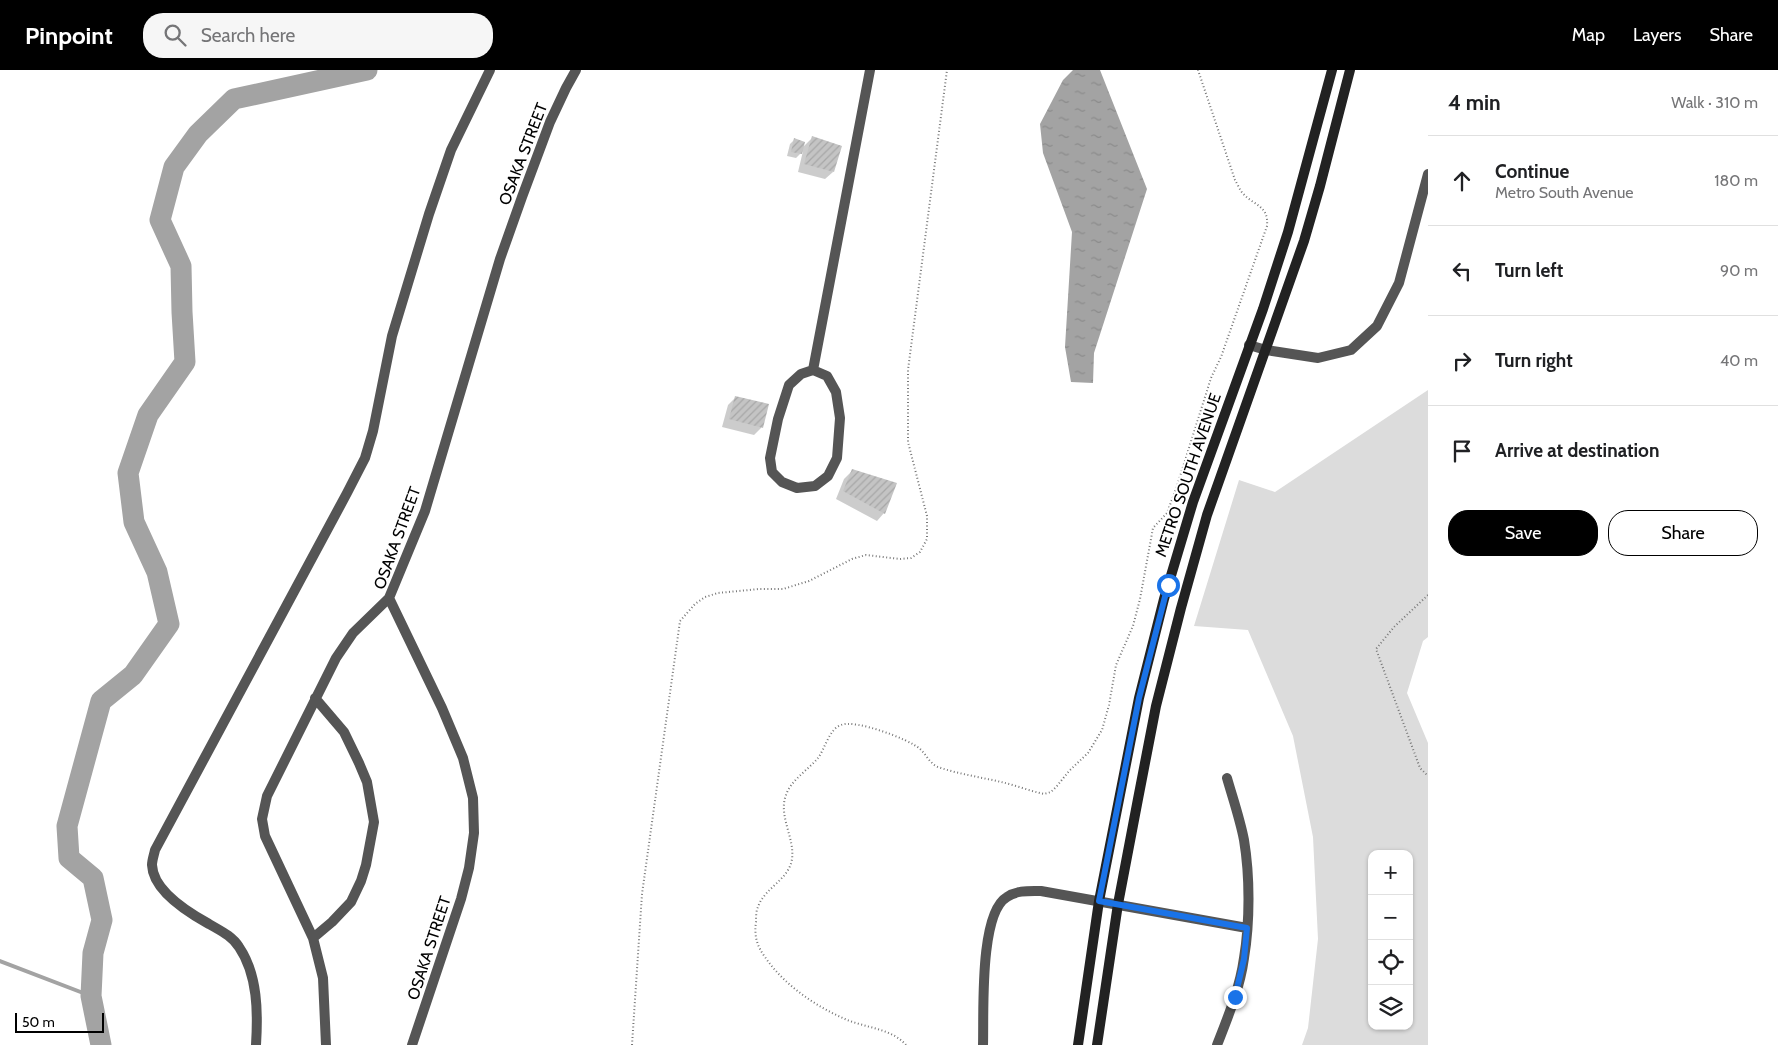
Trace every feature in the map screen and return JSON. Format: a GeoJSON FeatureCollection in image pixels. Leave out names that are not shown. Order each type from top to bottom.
{"type":"FeatureCollection","features":[{"type":"Feature","properties":{"kind":"street"},"geometry":{"type":"LineString","coordinates":[[256,1045],[255,995],[248,964],[239,947],[227,934],[175,902],[161,888],[152,866],[155,850],[170,818],[337,513],[365,458],[373,430],[392,336],[429,214],[451,150],[490,70]]}},
{"type":"Feature","properties":{"kind":"street","name":"OSAKA STREET"},"geometry":{"type":"LineString","coordinates":[[412,1045],[461,899],[469,868],[474,833],[473,798],[463,758],[450,725],[389,598],[425,511],[500,260],[522,196],[550,122],[576,70]]}},
{"type":"Feature","properties":{"kind":"street"},"geometry":{"type":"LineString","coordinates":[[813,370],[870,70]]}},
{"type":"Feature","properties":{"kind":"street","name":"METRO SOUTH AVENUE"},"geometry":{"type":"LineString","coordinates":[[1078,1045],[1099,901],[1139,698],[1164,599],[1193,502],[1263,309],[1288,232],[1332,70]]}},
{"type":"Feature","properties":{"kind":"street","name":"METRO SOUTH AVENUE"},"geometry":{"type":"LineString","coordinates":[[1097,1045],[1118,904],[1156,706],[1181,608],[1207,515],[1304,241],[1350,70]]}},
{"type":"Feature","properties":{"kind":"street"},"geometry":{"type":"LineString","coordinates":[[1249,344],[1266,350],[1318,358],[1352,350],[1377,326],[1399,283],[1428,174]]}},
{"type":"Feature","properties":{"kind":"street"},"geometry":{"type":"LineString","coordinates":[[813,370],[827,376],[836,392],[840,418],[837,458],[828,476],[815,486],[797,488],[782,482],[772,472],[770,458],[778,419],[790,384],[801,374],[813,370]]}},
{"type":"Feature","properties":{"kind":"street"},"geometry":{"type":"LineString","coordinates":[[326,1045],[323,978],[313,938],[265,836],[262,819],[267,796],[336,658],[353,633],[389,598]]}},
{"type":"Feature","properties":{"kind":"street"},"geometry":{"type":"LineString","coordinates":[[313,938],[352,902],[366,866],[374,822],[367,782],[359,763],[344,732],[315,698]]}},
{"type":"Feature","properties":{"kind":"street"},"geometry":{"type":"LineString","coordinates":[[1217,1045],[1235,997],[1244,959],[1247,928],[1247,885],[1244,843],[1227,778]]}},
{"type":"Feature","properties":{"kind":"street"},"geometry":{"type":"LineString","coordinates":[[983,1045],[985,954],[996,910],[1006,897],[1023,891],[1041,891],[1247,928]]}},
{"type":"Feature","properties":{"kind":"path"},"geometry":{"type":"LineString","coordinates":[[632,1045],[642,894],[680,621],[694,604],[705,597],[718,593],[783,588],[809,581],[852,559],[866,555],[900,560],[911,558],[920,552],[927,539],[927,516],[908,442],[908,370],[946,70]]}},
{"type":"Feature","properties":{"kind":"path"},"geometry":{"type":"LineString","coordinates":[[906,1045],[900,1037],[845,1019],[812,1001],[782,978],[766,959],[756,943],[755,926],[758,907],[764,897],[791,867],[793,856],[792,842],[784,808],[786,796],[795,782],[818,757],[834,730],[841,724],[870,727],[906,740],[919,748],[935,766],[1044,794],[1051,792],[1088,753],[1102,730],[1109,705],[1116,665],[1133,626],[1140,599],[1153,528],[1167,513],[1171,504],[1211,378],[1221,357],[1267,226],[1268,216],[1262,208],[1241,191],[1235,180],[1198,70]]}},
{"type":"Feature","properties":{"kind":"path"},"geometry":{"type":"LineString","coordinates":[[1428,595],[1394,627],[1376,649],[1420,768],[1428,776]]}},
{"type":"Feature","properties":{"kind":"shaded area"},"geometry":{"type":"Polygon","coordinates":[[[1428,390],[1428,637],[1423,641],[1407,693],[1428,743],[1428,1045],[1302,1045],[1308,1028],[1318,939],[1313,837],[1293,736],[1248,630],[1194,626],[1239,480],[1275,492],[1428,390]]]}},
{"type":"Feature","properties":{"kind":"water"},"geometry":{"type":"Polygon","coordinates":[[[1073,70],[1100,70],[1147,189],[1094,353],[1093,383],[1071,382],[1065,347],[1072,232],[1043,153],[1040,124],[1063,80],[1073,70]]]}},
{"type":"Feature","properties":{"kind":"building"},"geometry":{"type":"Polygon","coordinates":[[[812,136],[842,146],[834,172],[804,164],[812,136]]]}},
{"type":"Feature","properties":{"kind":"building"},"geometry":{"type":"Polygon","coordinates":[[[794,138],[805,142],[802,154],[791,152],[794,138]]]}},
{"type":"Feature","properties":{"kind":"building"},"geometry":{"type":"Polygon","coordinates":[[[735,396],[769,404],[763,428],[729,419],[735,396]]]}},
{"type":"Feature","properties":{"kind":"building"},"geometry":{"type":"Polygon","coordinates":[[[852,469],[897,483],[885,514],[843,491],[852,469]]]}},
{"type":"Feature","properties":{"kind":"waterway"},"geometry":{"type":"LineString","coordinates":[[101,1045],[91,996],[93,953],[102,920],[93,878],[69,858],[67,826],[101,701],[133,675],[169,624],[157,572],[134,522],[128,473],[148,415],[185,362],[181,266],[160,220],[174,167],[198,134],[234,99],[367,70]]}},
{"type":"Feature","properties":{"kind":"waterway"},"geometry":{"type":"LineString","coordinates":[[0,961],[91,996]]}},
{"type":"Feature","properties":{"kind":"route"},"geometry":{"type":"LineString","coordinates":[[1168,585],[1139,698],[1099,901],[1247,928],[1244,959],[1235,997]]}}]}
